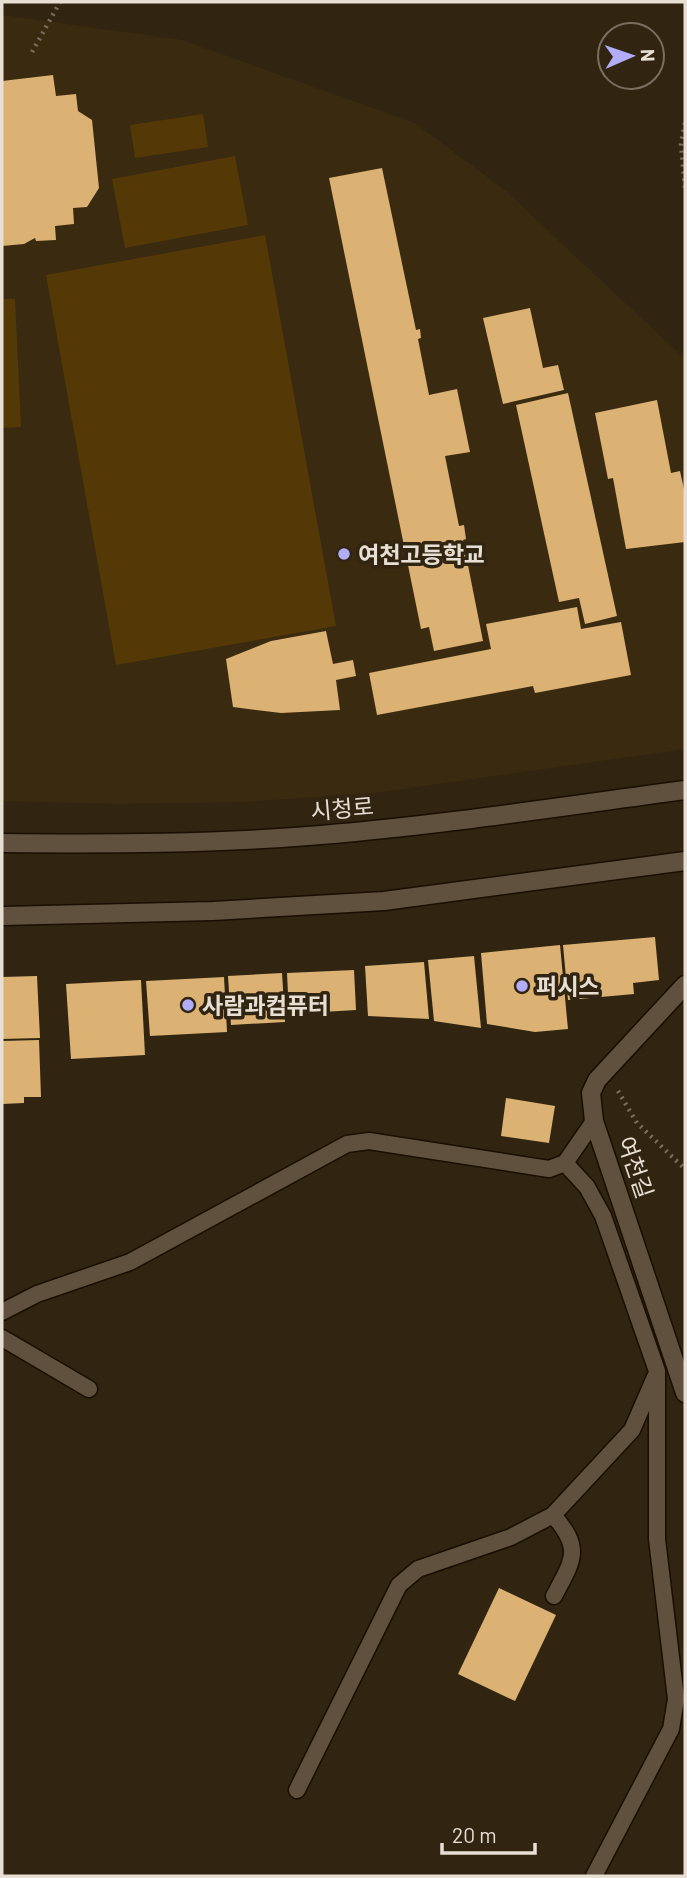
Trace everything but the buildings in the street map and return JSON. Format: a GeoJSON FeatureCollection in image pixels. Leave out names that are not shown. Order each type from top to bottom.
{"type":"FeatureCollection","features":[{"type":"Feature","properties":{"kind":"street","name":"시청로"},"geometry":{"type":"LineString","coordinates":[[2,843],[190,842],[319,835],[450,822],[685,790]]}},
{"type":"Feature","properties":{"kind":"street"},"geometry":{"type":"LineString","coordinates":[[2,916],[212,911],[384,901],[685,861]]}},
{"type":"Feature","properties":{"kind":"street","name":"여천길"},"geometry":{"type":"LineString","coordinates":[[685,985],[605,1069],[591,1093],[594,1121],[685,1393]]}},
{"type":"Feature","properties":{"kind":"lane"},"geometry":{"type":"LineString","coordinates":[[2,1312],[37,1294],[130,1262],[347,1144],[369,1141],[549,1169],[565,1163],[594,1121]]}},
{"type":"Feature","properties":{"kind":"lane"},"geometry":{"type":"LineString","coordinates":[[565,1163],[587,1187],[603,1216],[657,1371],[657,1539],[675,1712],[671,1729],[594,1876]]}},
{"type":"Feature","properties":{"kind":"lane"},"geometry":{"type":"LineString","coordinates":[[2,1338],[89,1389]]}},
{"type":"Feature","properties":{"kind":"lane"},"geometry":{"type":"LineString","coordinates":[[296,1790],[399,1585],[409,1574],[511,1537],[553,1515],[632,1430],[657,1371]]}},
{"type":"Feature","properties":{"kind":"lane"},"geometry":{"type":"LineString","coordinates":[[553,1515],[572,1539],[574,1550],[572,1562],[554,1596]]}},
{"type":"Feature","properties":{"kind":"path"},"geometry":{"type":"LineString","coordinates":[[32,52],[60,2]]}},
{"type":"Feature","properties":{"kind":"path"},"geometry":{"type":"LineString","coordinates":[[685,124],[681,144],[685,188]]}},
{"type":"Feature","properties":{"kind":"path"},"geometry":{"type":"LineString","coordinates":[[605,1069],[637,1123],[685,1169]]}},
{"type":"Feature","properties":{"kind":"shaded area","name":"여천고등학교"},"geometry":{"type":"Polygon","coordinates":[[[2,15],[182,40],[415,123],[506,191],[685,359],[685,749],[374,793],[245,802],[117,804],[2,801],[2,15]]]}},
{"type":"Feature","properties":{"kind":"shaded area"},"geometry":{"type":"Polygon","coordinates":[[[203,114],[208,147],[135,158],[130,125],[203,114]]]}},
{"type":"Feature","properties":{"kind":"shaded area"},"geometry":{"type":"Polygon","coordinates":[[[235,156],[248,225],[125,248],[112,179],[235,156]]]}},
{"type":"Feature","properties":{"kind":"shaded area"},"geometry":{"type":"Polygon","coordinates":[[[265,235],[336,626],[116,665],[46,275],[265,235]]]}},
{"type":"Feature","properties":{"kind":"shaded area"},"geometry":{"type":"Polygon","coordinates":[[[2,299],[15,299],[21,427],[2,428],[2,299]]]}},
{"type":"Feature","properties":{"kind":"place","name":"여천고등학교"},"geometry":{"type":"Point","coordinates":[344,554]}},
{"type":"Feature","properties":{"kind":"place","name":"퍼시스"},"geometry":{"type":"Point","coordinates":[522,986]}},
{"type":"Feature","properties":{"kind":"place","name":"사람과컴퓨터"},"geometry":{"type":"Point","coordinates":[188,1005]}}]}
